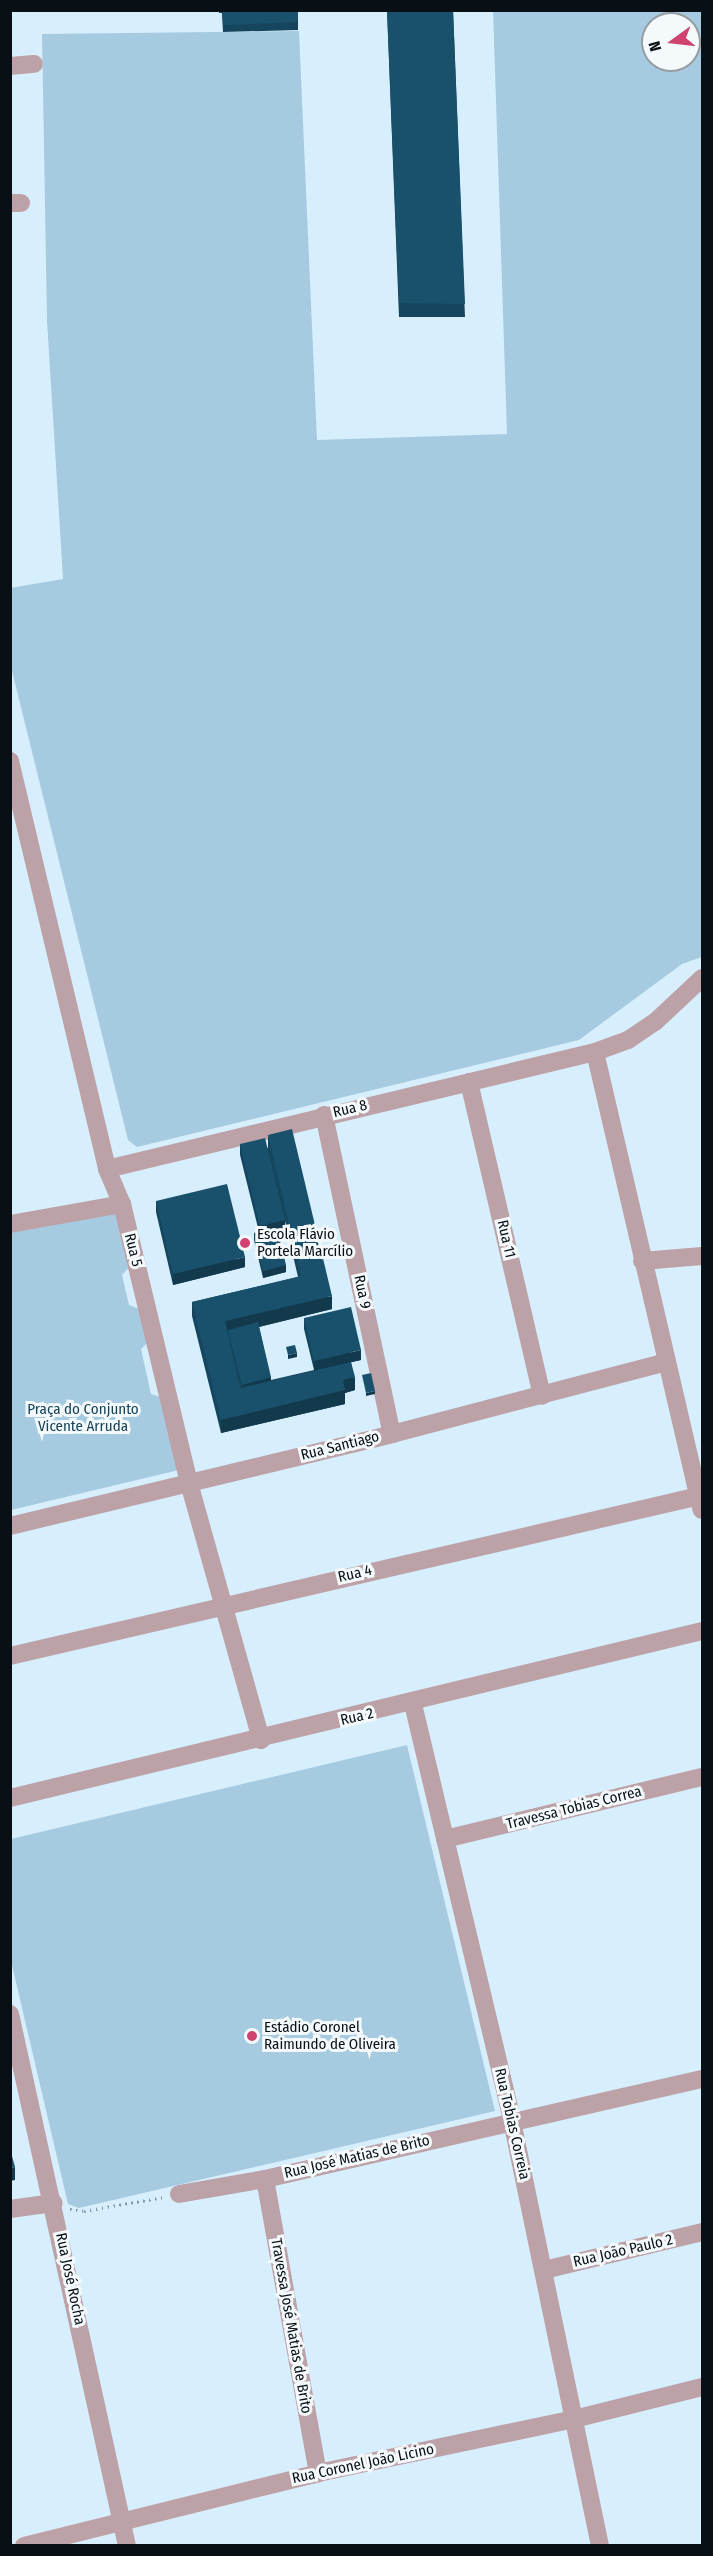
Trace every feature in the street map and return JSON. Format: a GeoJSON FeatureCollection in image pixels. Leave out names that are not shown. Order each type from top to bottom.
{"type":"FeatureCollection","features":[{"type":"Feature","properties":{"kind":"street"},"geometry":{"type":"LineString","coordinates":[[10,66],[34,64]]}},
{"type":"Feature","properties":{"kind":"street","name":"Rua 5"},"geometry":{"type":"LineString","coordinates":[[10,761],[106,1169],[122,1204],[189,1483],[225,1603],[261,1740]]}},
{"type":"Feature","properties":{"kind":"street","name":"Rua 8"},"geometry":{"type":"LineString","coordinates":[[106,1169],[595,1052],[628,1040],[655,1022],[702,978]]}},
{"type":"Feature","properties":{"kind":"street"},"geometry":{"type":"LineString","coordinates":[[595,1052],[642,1261],[701,1503]]}},
{"type":"Feature","properties":{"kind":"street","name":"Rua 11"},"geometry":{"type":"LineString","coordinates":[[469,1082],[542,1396]]}},
{"type":"Feature","properties":{"kind":"street","name":"Rua 9"},"geometry":{"type":"LineString","coordinates":[[324,1115],[392,1434]]}},
{"type":"Feature","properties":{"kind":"street"},"geometry":{"type":"LineString","coordinates":[[10,1224],[122,1204]]}},
{"type":"Feature","properties":{"kind":"street"},"geometry":{"type":"LineString","coordinates":[[642,1261],[702,1256]]}},
{"type":"Feature","properties":{"kind":"street","name":"Rua Santiago"},"geometry":{"type":"LineString","coordinates":[[10,1526],[392,1434],[667,1362]]}},
{"type":"Feature","properties":{"kind":"street","name":"Rua 4"},"geometry":{"type":"LineString","coordinates":[[10,1656],[225,1603],[701,1503]]}},
{"type":"Feature","properties":{"kind":"street","name":"Rua 2"},"geometry":{"type":"LineString","coordinates":[[10,1798],[413,1704],[702,1631]]}},
{"type":"Feature","properties":{"kind":"street","name":"Rua Tobias Correia"},"geometry":{"type":"LineString","coordinates":[[413,1704],[512,2121],[600,2546]]}},
{"type":"Feature","properties":{"kind":"street","name":"Travessa Tobias Correa"},"geometry":{"type":"LineString","coordinates":[[445,1839],[702,1777]]}},
{"type":"Feature","properties":{"kind":"street","name":"Rua José Rocha"},"geometry":{"type":"LineString","coordinates":[[10,2014],[54,2203],[127,2546]]}},
{"type":"Feature","properties":{"kind":"street","name":"Rua José Matias de Brito"},"geometry":{"type":"LineString","coordinates":[[179,2194],[265,2180],[512,2121],[702,2079]]}},
{"type":"Feature","properties":{"kind":"street","name":"Travessa José Matias de Brito"},"geometry":{"type":"LineString","coordinates":[[265,2180],[318,2473]]}},
{"type":"Feature","properties":{"kind":"street"},"geometry":{"type":"LineString","coordinates":[[10,2209],[54,2203]]}},
{"type":"Feature","properties":{"kind":"street","name":"Rua João Paulo 2"},"geometry":{"type":"LineString","coordinates":[[544,2270],[702,2232]]}},
{"type":"Feature","properties":{"kind":"street","name":"Rua Coronel João Licino"},"geometry":{"type":"LineString","coordinates":[[24,2546],[318,2473],[574,2419],[702,2387]]}},
{"type":"Feature","properties":{"kind":"path"},"geometry":{"type":"LineString","coordinates":[[54,2203],[84,2211],[179,2194]]}},
{"type":"Feature","properties":{"kind":"green space"},"geometry":{"type":"Polygon","coordinates":[[[493,11],[702,11],[702,957],[682,964],[579,1040],[137,1147],[128,1140],[11,667],[10,588],[63,579],[47,321],[42,34],[299,31],[317,440],[507,434],[493,11]]]}},
{"type":"Feature","properties":{"kind":"green space","name":"Praça do Conjunto Vicente Arruda"},"geometry":{"type":"Polygon","coordinates":[[[115,1212],[133,1263],[122,1275],[129,1305],[144,1311],[151,1339],[141,1349],[151,1394],[166,1399],[179,1470],[11,1510],[11,1229],[115,1212]]]}},
{"type":"Feature","properties":{"kind":"green space","name":"Estádio Coronel Raimundo de Oliveira"},"geometry":{"type":"Polygon","coordinates":[[[407,1745],[495,2111],[79,2208],[68,2204],[11,1961],[11,1839],[407,1745]]]}},
{"type":"Feature","properties":{"kind":"building"},"geometry":{"type":"Polygon","coordinates":[[[222,10],[298,10],[298,22],[223,25],[222,10]]]}},
{"type":"Feature","properties":{"kind":"building"},"geometry":{"type":"Polygon","coordinates":[[[387,10],[453,10],[465,304],[399,303],[387,10]]]}},
{"type":"Feature","properties":{"kind":"building"},"geometry":{"type":"Polygon","coordinates":[[[292,1129],[332,1296],[225,1321],[240,1388],[351,1362],[355,1377],[343,1380],[345,1390],[221,1420],[192,1302],[301,1276],[268,1135],[292,1129]]]}},
{"type":"Feature","properties":{"kind":"building"},"geometry":{"type":"Polygon","coordinates":[[[265,1138],[285,1220],[260,1226],[240,1144],[265,1138]]]}},
{"type":"Feature","properties":{"kind":"building"},"geometry":{"type":"Polygon","coordinates":[[[227,1184],[245,1257],[173,1274],[156,1201],[227,1184]]]}},
{"type":"Feature","properties":{"kind":"building"},"geometry":{"type":"Polygon","coordinates":[[[277,1228],[286,1265],[263,1271],[254,1233],[277,1228]]]}},
{"type":"Feature","properties":{"kind":"building"},"geometry":{"type":"Polygon","coordinates":[[[351,1307],[361,1350],[314,1361],[304,1318],[351,1307]]]}},
{"type":"Feature","properties":{"kind":"building"},"geometry":{"type":"Polygon","coordinates":[[[258,1322],[271,1377],[242,1385],[228,1330],[258,1322]]]}},
{"type":"Feature","properties":{"kind":"building"},"geometry":{"type":"Polygon","coordinates":[[[295,1345],[297,1353],[288,1355],[286,1347],[295,1345]]]}},
{"type":"Feature","properties":{"kind":"building"},"geometry":{"type":"Polygon","coordinates":[[[371,1373],[375,1391],[366,1393],[362,1375],[371,1373]]]}},
{"type":"Feature","properties":{"kind":"building"},"geometry":{"type":"Polygon","coordinates":[[[10,2149],[15,2167],[10,2168],[10,2149]]]}},
{"type":"Feature","properties":{"kind":"place","name":"Escola Flávio Portela Marcílio"},"geometry":{"type":"Point","coordinates":[245,1243]}},
{"type":"Feature","properties":{"kind":"place","name":"Estádio Coronel Raimundo de Oliveira"},"geometry":{"type":"Point","coordinates":[252,2036]}}]}
